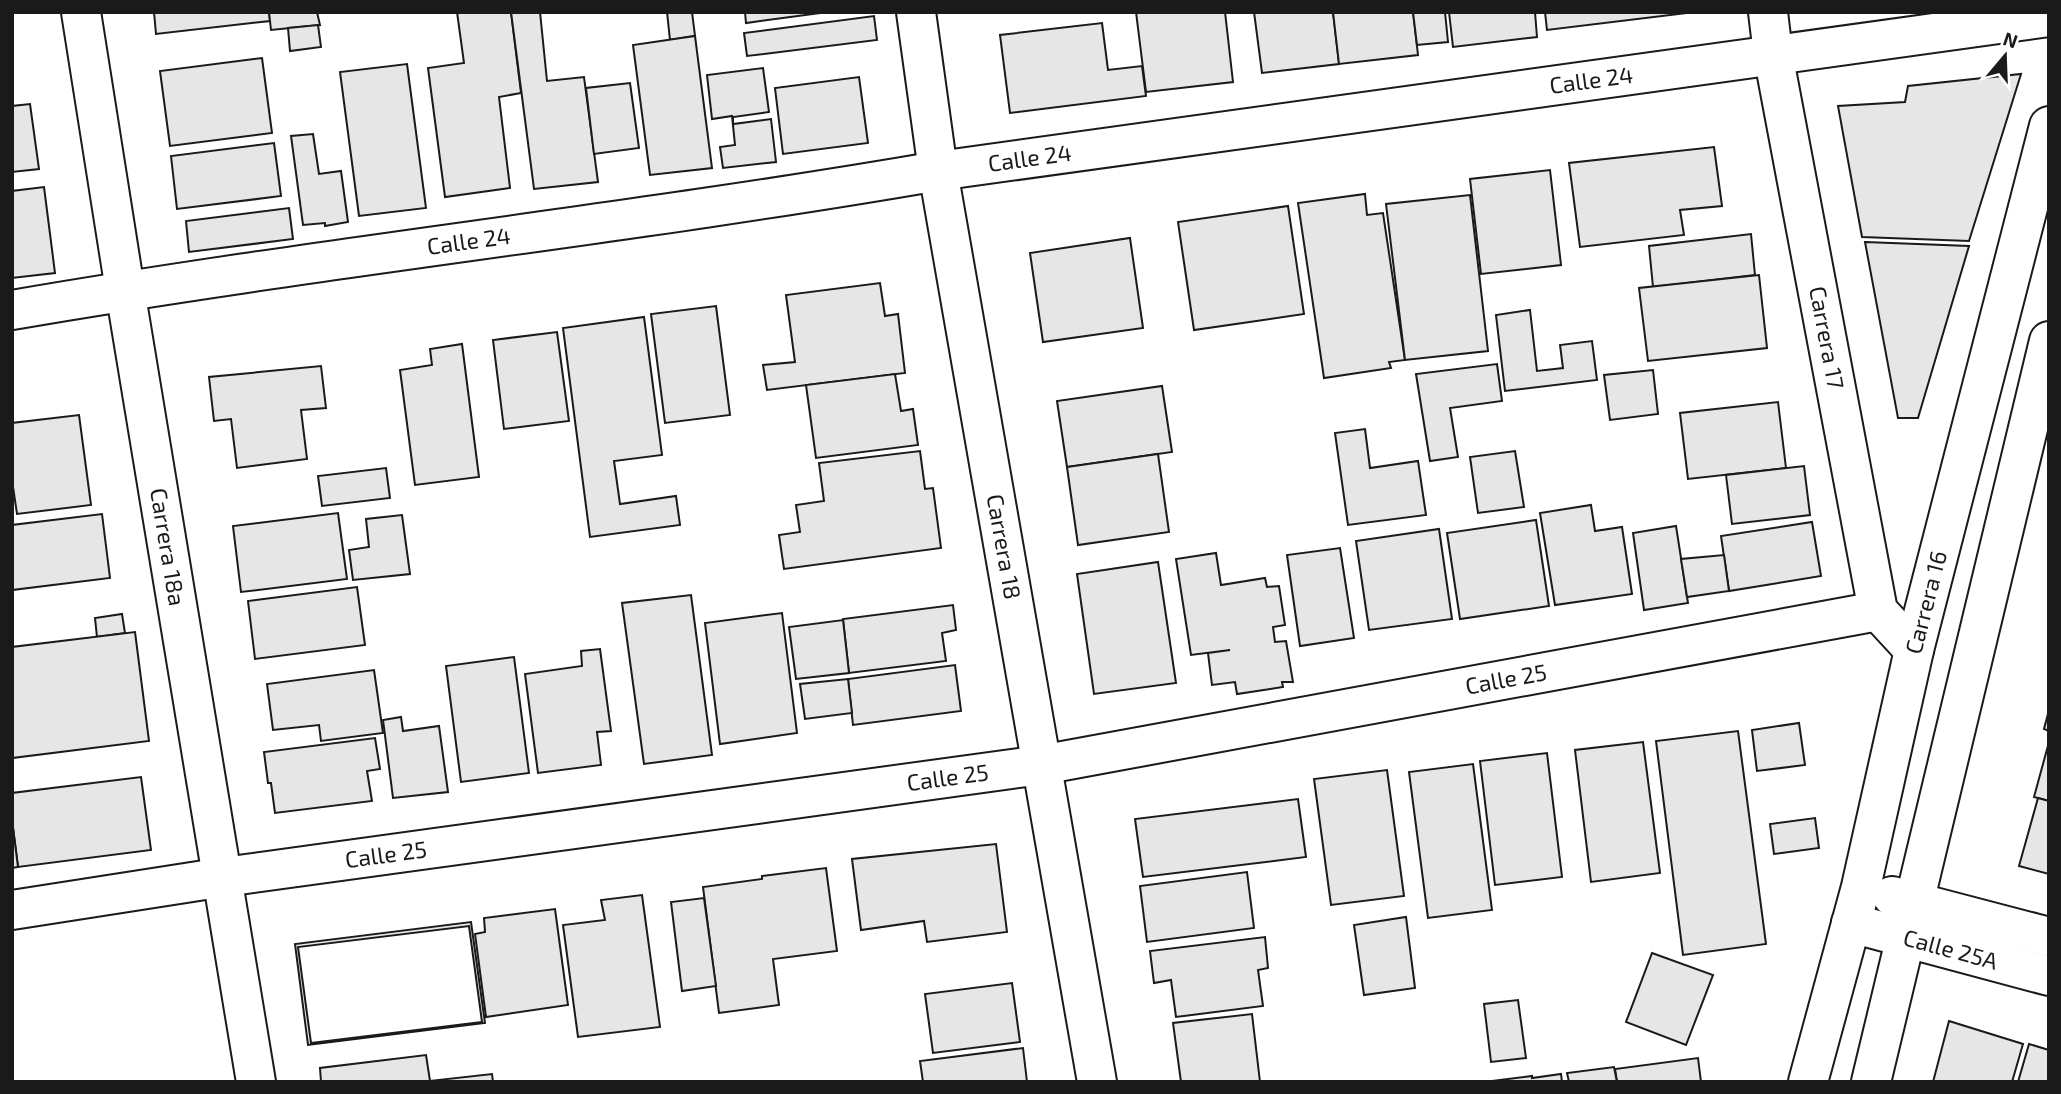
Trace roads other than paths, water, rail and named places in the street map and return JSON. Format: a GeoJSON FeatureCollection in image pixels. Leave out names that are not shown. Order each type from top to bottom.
{"type":"FeatureCollection","features":[{"type":"Feature","properties":{"kind":"street","name":"Carrera 18a"},"geometry":{"type":"LineString","coordinates":[[81,12],[256,1082]]}},
{"type":"Feature","properties":{"kind":"street","name":"Carrera 18"},"geometry":{"type":"LineString","coordinates":[[916,12],[937,171],[1097,1082]]}},
{"type":"Feature","properties":{"kind":"street","name":"Carrera 17"},"geometry":{"type":"LineString","coordinates":[[1768,12],[1773,54],[1878,611]]}},
{"type":"Feature","properties":{"kind":"street","name":"Calle 24"},"geometry":{"type":"LineString","coordinates":[[12,310],[125,290],[798,195],[937,171],[2049,17]]}},
{"type":"Feature","properties":{"kind":"street","name":"Carrera 16"},"geometry":{"type":"LineString","coordinates":[[1808,1082],[1856,905],[1914,650],[2049,126]]}},
{"type":"Feature","properties":{"kind":"street"},"geometry":{"type":"LineString","coordinates":[[1871,1082],[2049,341]]}},
{"type":"Feature","properties":{"kind":"street"},"geometry":{"type":"LineString","coordinates":[[1878,611],[1914,650]]}},
{"type":"Feature","properties":{"kind":"street","name":"Calle 25"},"geometry":{"type":"LineString","coordinates":[[12,909],[224,877],[1041,765],[1878,611]]}},
{"type":"Feature","properties":{"kind":"street","name":"Calle 25A"},"geometry":{"type":"LineString","coordinates":[[1856,905],[1915,902],[2049,937]]}},
{"type":"Feature","properties":{"kind":"street","name":"Calle 25A"},"geometry":{"type":"LineString","coordinates":[[1856,905],[1907,938],[2049,976]]}}]}
